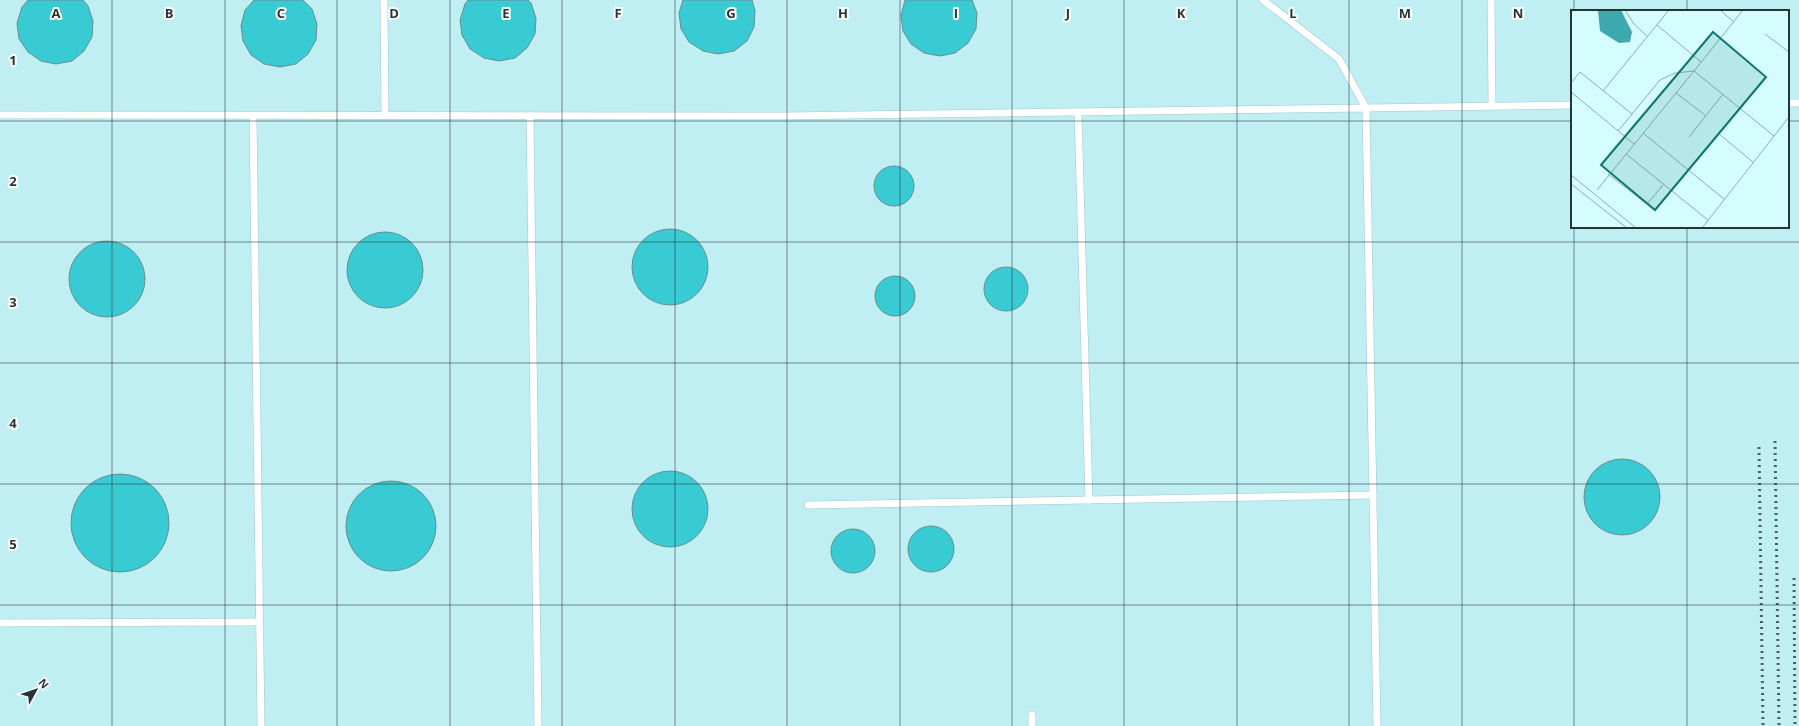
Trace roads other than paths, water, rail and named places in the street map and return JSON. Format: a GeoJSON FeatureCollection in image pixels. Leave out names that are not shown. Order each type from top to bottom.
{"type":"FeatureCollection","features":[{"type":"Feature","properties":{"kind":"lane"},"geometry":{"type":"LineString","coordinates":[[384,0],[385,116]]}},
{"type":"Feature","properties":{"kind":"lane"},"geometry":{"type":"LineString","coordinates":[[1263,0],[1339,59],[1366,108],[1377,726]]}},
{"type":"Feature","properties":{"kind":"lane"},"geometry":{"type":"LineString","coordinates":[[1491,0],[1492,106]]}},
{"type":"Feature","properties":{"kind":"lane"},"geometry":{"type":"LineString","coordinates":[[0,115],[783,116],[1571,105]]}},
{"type":"Feature","properties":{"kind":"lane"},"geometry":{"type":"LineString","coordinates":[[1078,112],[1089,500]]}},
{"type":"Feature","properties":{"kind":"lane"},"geometry":{"type":"LineString","coordinates":[[253,116],[261,726]]}},
{"type":"Feature","properties":{"kind":"lane"},"geometry":{"type":"LineString","coordinates":[[530,116],[538,726]]}},
{"type":"Feature","properties":{"kind":"lane"},"geometry":{"type":"LineString","coordinates":[[808,505],[1373,495]]}},
{"type":"Feature","properties":{"kind":"lane"},"geometry":{"type":"LineString","coordinates":[[0,623],[259,622]]}},
{"type":"Feature","properties":{"kind":"lane"},"geometry":{"type":"LineString","coordinates":[[1032,715],[1032,726]]}},
{"type":"Feature","properties":{"kind":"railway"},"geometry":{"type":"LineString","coordinates":[[1775,441],[1779,726]]}},
{"type":"Feature","properties":{"kind":"railway"},"geometry":{"type":"LineString","coordinates":[[1759,447],[1763,726]]}},
{"type":"Feature","properties":{"kind":"railway"},"geometry":{"type":"LineString","coordinates":[[1794,578],[1795,726]]}}]}
